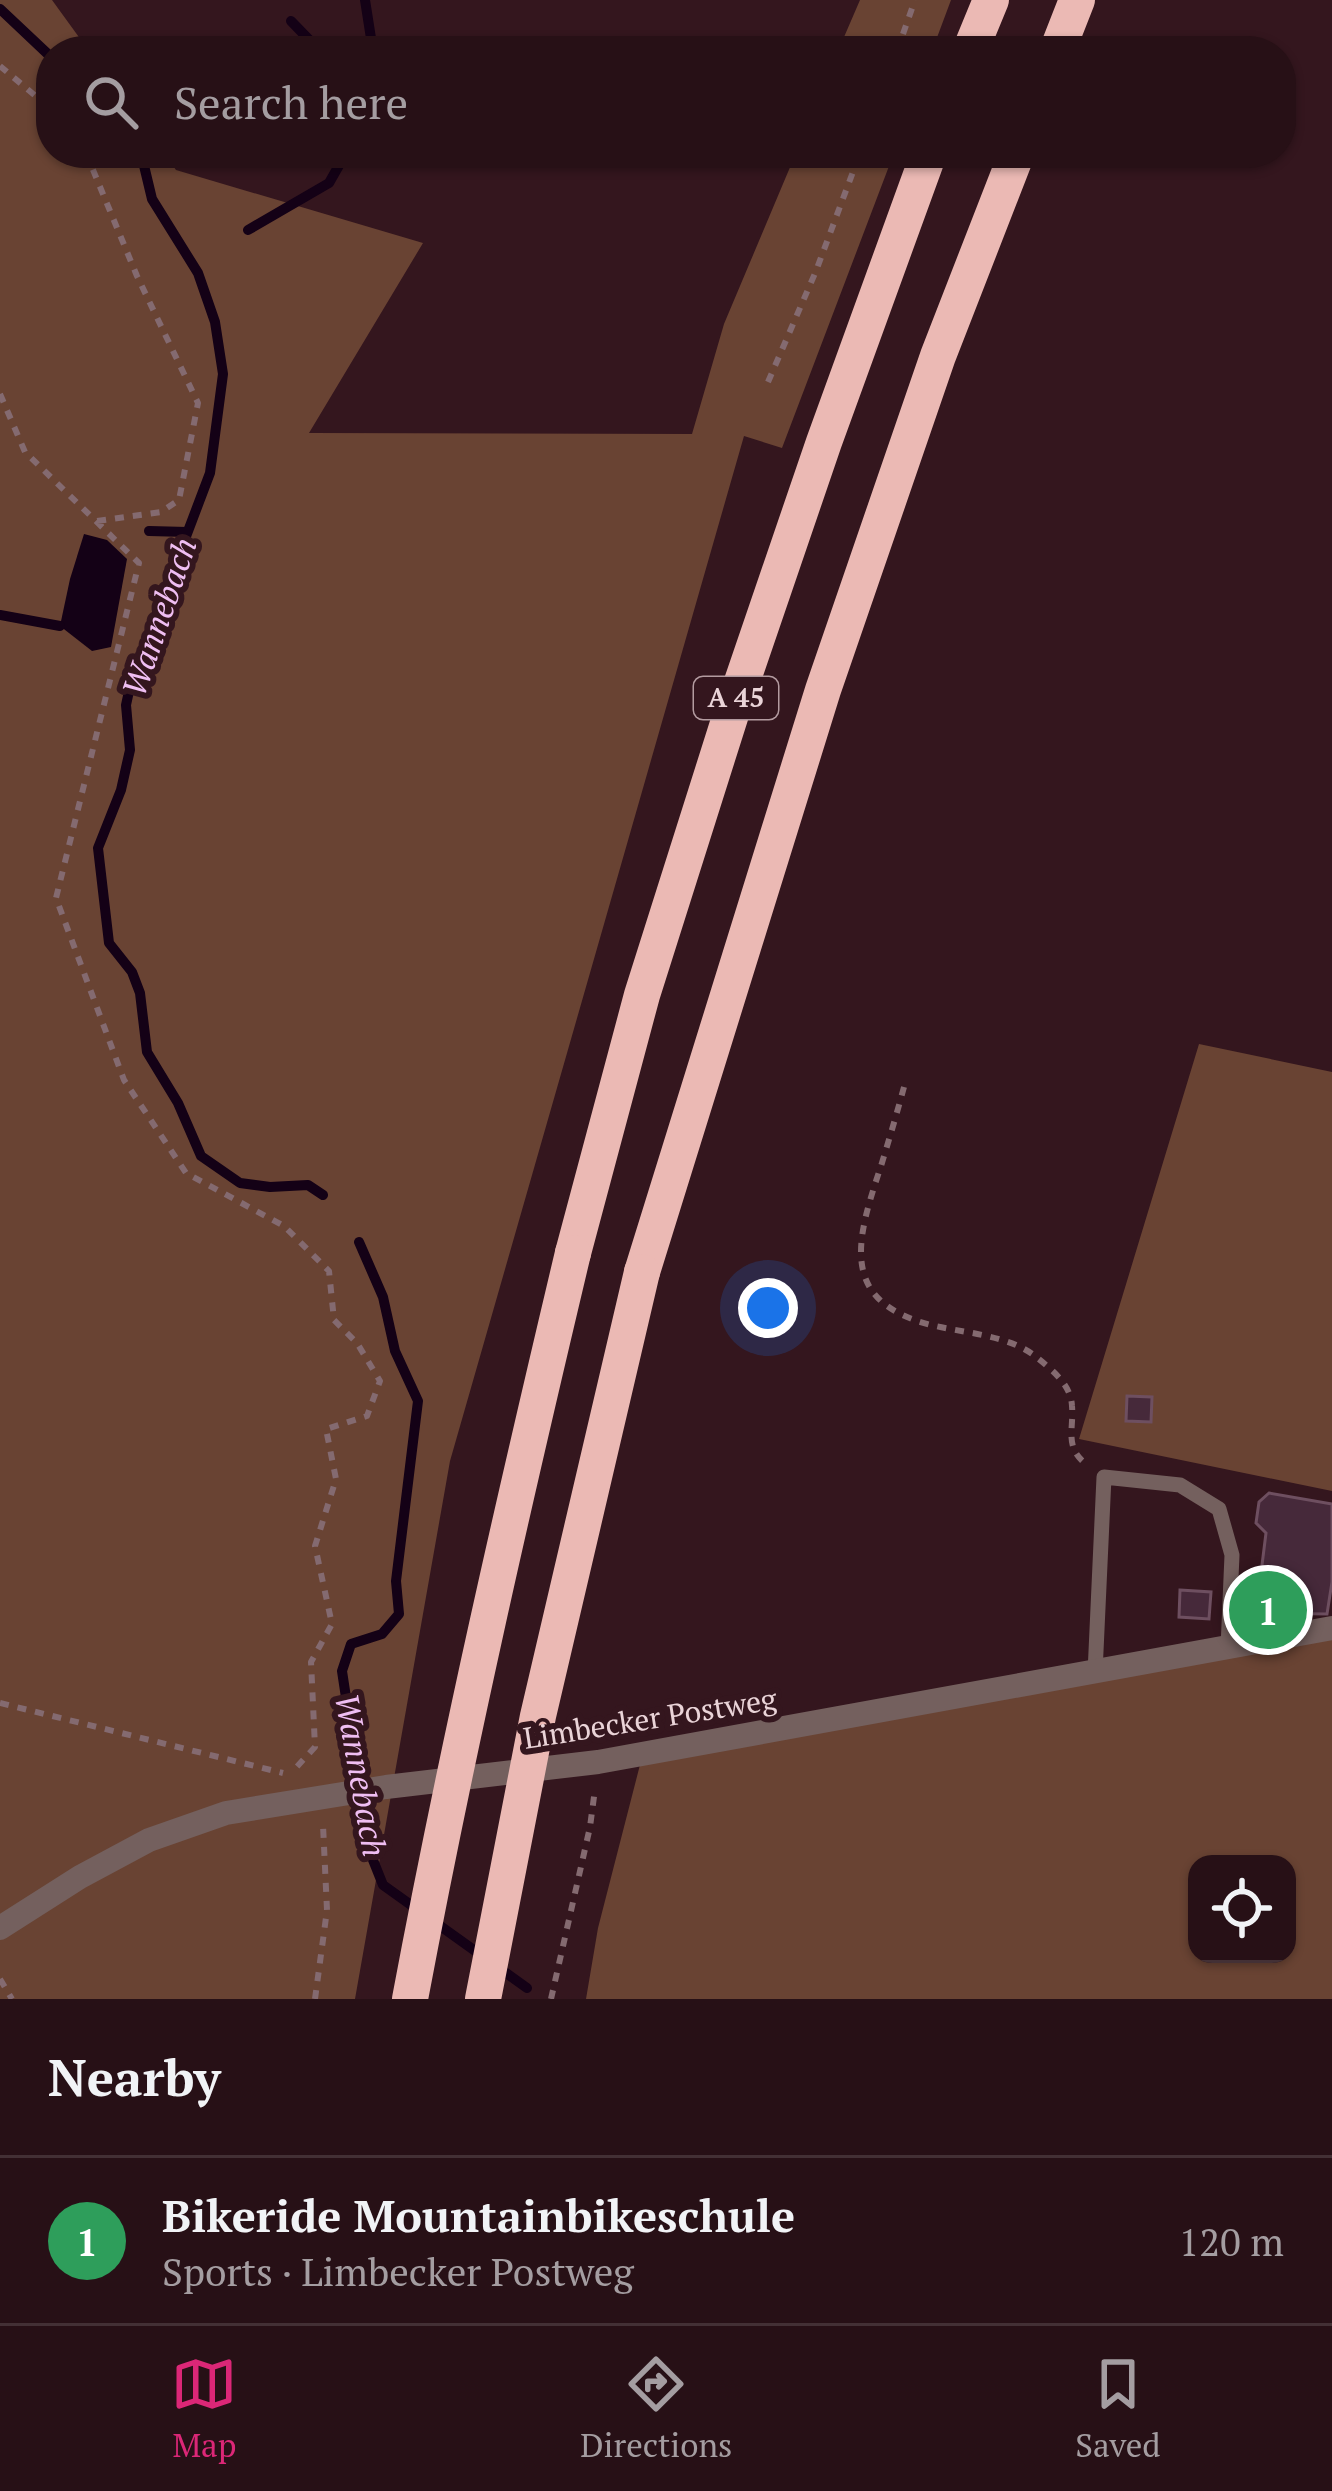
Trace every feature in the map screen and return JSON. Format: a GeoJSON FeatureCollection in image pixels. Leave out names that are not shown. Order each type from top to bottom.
{"type":"FeatureCollection","features":[{"type":"Feature","properties":{"kind":"highway"},"geometry":{"type":"LineString","coordinates":[[976,36],[991,0]]}},
{"type":"Feature","properties":{"kind":"highway"},"geometry":{"type":"LineString","coordinates":[[1063,36],[1076,0]]}},
{"type":"Feature","properties":{"kind":"highway","name":"A 45"},"geometry":{"type":"LineString","coordinates":[[410,1999],[496,1579],[573,1253],[642,995],[731,714],[924,168]]}},
{"type":"Feature","properties":{"kind":"highway","name":"A 45"},"geometry":{"type":"LineString","coordinates":[[483,1999],[538,1716],[642,1272],[824,690],[938,356],[1011,168]]}},
{"type":"Feature","properties":{"kind":"street","name":"Limbecker Postweg"},"geometry":{"type":"LineString","coordinates":[[0,1928],[149,1840],[226,1814],[386,1787],[598,1762],[1332,1628]]}},
{"type":"Feature","properties":{"kind":"lane"},"geometry":{"type":"LineString","coordinates":[[1095,1672],[1104,1477],[1180,1485],[1219,1508],[1232,1555],[1228,1648]]}},
{"type":"Feature","properties":{"kind":"path"},"geometry":{"type":"LineString","coordinates":[[902,36],[915,0]]}},
{"type":"Feature","properties":{"kind":"path"},"geometry":{"type":"LineString","coordinates":[[0,66],[36,96]]}},
{"type":"Feature","properties":{"kind":"path"},"geometry":{"type":"LineString","coordinates":[[92,168],[198,403],[179,500],[160,512],[96,521]]}},
{"type":"Feature","properties":{"kind":"path"},"geometry":{"type":"LineString","coordinates":[[768,382],[817,271],[855,168]]}},
{"type":"Feature","properties":{"kind":"path"},"geometry":{"type":"LineString","coordinates":[[0,394],[26,452],[139,563],[56,898],[124,1080],[186,1173],[284,1226],[329,1271],[334,1320],[357,1343],[380,1381],[367,1416],[326,1429],[336,1479],[315,1546],[332,1624],[311,1662],[315,1747],[290,1775]]}},
{"type":"Feature","properties":{"kind":"path"},"geometry":{"type":"LineString","coordinates":[[904,1087],[865,1214],[860,1260],[867,1286],[898,1316],[1027,1349],[1058,1373],[1072,1402],[1069,1434],[1078,1458],[1104,1477]]}},
{"type":"Feature","properties":{"kind":"path"},"geometry":{"type":"LineString","coordinates":[[0,1703],[290,1775],[325,1797],[327,1910],[315,1999]]}},
{"type":"Feature","properties":{"kind":"path"},"geometry":{"type":"LineString","coordinates":[[551,1999],[590,1827],[598,1762]]}},
{"type":"Feature","properties":{"kind":"path"},"geometry":{"type":"LineString","coordinates":[[0,1979],[12,1999]]}},
{"type":"Feature","properties":{"kind":"shaded area"},"geometry":{"type":"Polygon","coordinates":[[[0,0],[52,0],[78,36],[36,36],[36,168],[175,168],[423,243],[309,433],[692,434],[724,324],[790,168],[888,168],[782,448],[744,436],[450,1461],[355,1999],[0,1999],[0,0]]]}},
{"type":"Feature","properties":{"kind":"shaded area"},"geometry":{"type":"Polygon","coordinates":[[[860,0],[951,0],[938,36],[844,36],[860,0]]]}},
{"type":"Feature","properties":{"kind":"shaded area"},"geometry":{"type":"Polygon","coordinates":[[[84,534],[107,540],[127,559],[111,647],[92,651],[60,626],[84,534]]]}},
{"type":"Feature","properties":{"kind":"shaded area"},"geometry":{"type":"Polygon","coordinates":[[[1199,1044],[1332,1072],[1332,1491],[1079,1439],[1199,1044]]]}},
{"type":"Feature","properties":{"kind":"shaded area"},"geometry":{"type":"Polygon","coordinates":[[[1332,1628],[1332,1999],[586,1999],[598,1928],[642,1757],[1332,1628]]]}},
{"type":"Feature","properties":{"kind":"building"},"geometry":{"type":"Polygon","coordinates":[[[1127,1396],[1152,1397],[1151,1422],[1126,1421],[1127,1396]]]}},
{"type":"Feature","properties":{"kind":"building"},"geometry":{"type":"Polygon","coordinates":[[[1269,1493],[1332,1504],[1327,1614],[1256,1613],[1266,1533],[1256,1523],[1259,1502],[1269,1493]]]}},
{"type":"Feature","properties":{"kind":"building"},"geometry":{"type":"Polygon","coordinates":[[[1180,1590],[1211,1592],[1209,1619],[1179,1617],[1180,1590]]]}},
{"type":"Feature","properties":{"kind":"waterway"},"geometry":{"type":"LineString","coordinates":[[365,0],[371,36]]}},
{"type":"Feature","properties":{"kind":"waterway","name":"Wannebach"},"geometry":{"type":"LineString","coordinates":[[0,9],[36,43]]}},
{"type":"Feature","properties":{"kind":"waterway"},"geometry":{"type":"LineString","coordinates":[[291,21],[306,36]]}},
{"type":"Feature","properties":{"kind":"waterway","name":"Wannebach"},"geometry":{"type":"LineString","coordinates":[[145,168],[152,199],[198,273],[215,322],[223,374],[210,473],[126,705],[130,750],[121,790],[98,848],[109,943],[132,972],[140,993],[147,1052],[178,1103],[201,1156],[240,1183],[308,1185],[323,1195]]}},
{"type":"Feature","properties":{"kind":"waterway"},"geometry":{"type":"LineString","coordinates":[[248,230],[329,183],[338,168]]}},
{"type":"Feature","properties":{"kind":"waterway"},"geometry":{"type":"LineString","coordinates":[[149,531],[187,532]]}},
{"type":"Feature","properties":{"kind":"waterway"},"geometry":{"type":"LineString","coordinates":[[0,615],[60,626]]}},
{"type":"Feature","properties":{"kind":"waterway","name":"Wannebach"},"geometry":{"type":"LineString","coordinates":[[359,1242],[383,1297],[395,1351],[418,1401],[396,1581],[399,1614],[382,1634],[351,1644],[342,1671],[369,1850],[383,1885],[527,1988]]}},
{"type":"Feature","properties":{"kind":"place","name":"Bikeride Mountainbikeschule"},"geometry":{"type":"Point","coordinates":[1268,1610]}}]}
